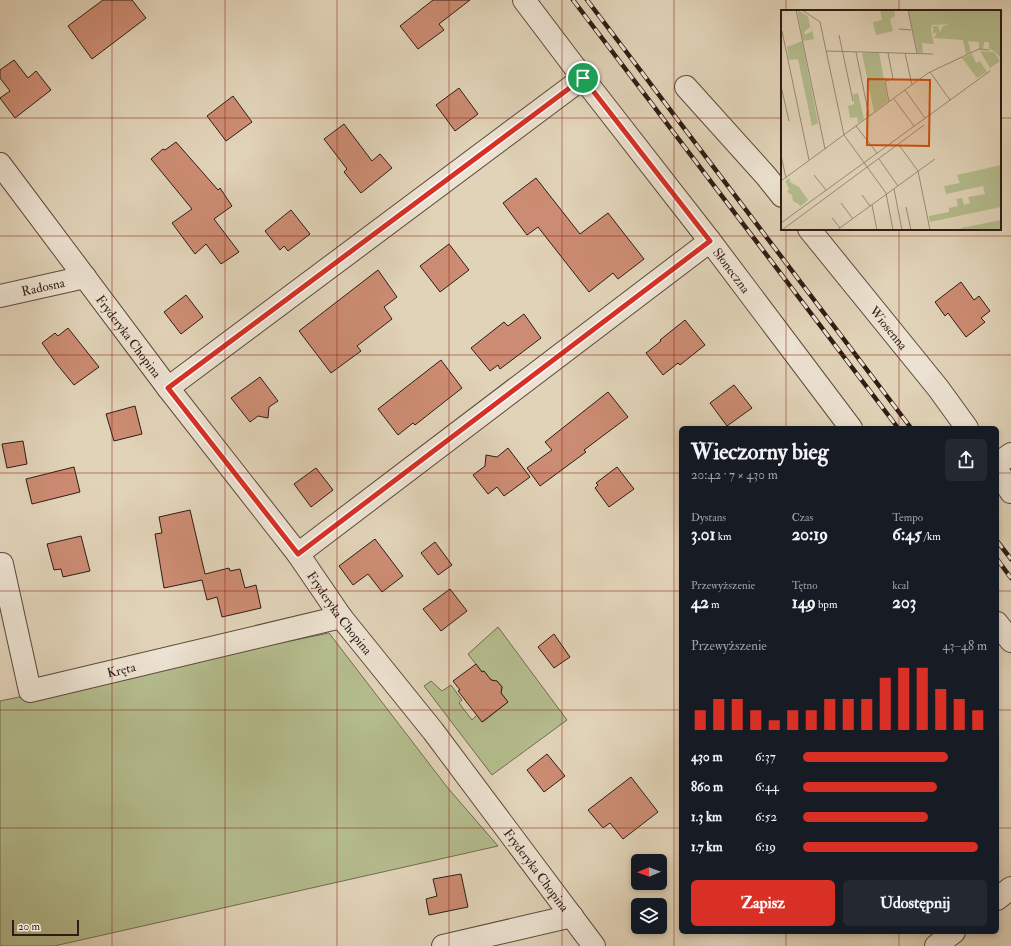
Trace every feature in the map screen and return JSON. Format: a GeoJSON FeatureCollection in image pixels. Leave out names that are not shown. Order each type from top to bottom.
{"type":"FeatureCollection","features":[{"type":"Feature","properties":{"kind":"street","name":"Słoneczna"},"geometry":{"type":"LineString","coordinates":[[524,0],[710,241],[849,426]]}},
{"type":"Feature","properties":{"kind":"street"},"geometry":{"type":"LineString","coordinates":[[168,388],[583,78]]}},
{"type":"Feature","properties":{"kind":"street"},"geometry":{"type":"LineString","coordinates":[[686,87],[781,195]]}},
{"type":"Feature","properties":{"kind":"street","name":"Fryderyka Chopina"},"geometry":{"type":"LineString","coordinates":[[0,164],[168,388],[298,554],[341,617],[433,731],[594,946]]}},
{"type":"Feature","properties":{"kind":"street","name":"Wiosenna"},"geometry":{"type":"LineString","coordinates":[[810,230],[938,388],[966,426]]}},
{"type":"Feature","properties":{"kind":"street"},"geometry":{"type":"LineString","coordinates":[[298,554],[710,241]]}},
{"type":"Feature","properties":{"kind":"street","name":"Radosna"},"geometry":{"type":"LineString","coordinates":[[0,296],[85,277]]}},
{"type":"Feature","properties":{"kind":"street"},"geometry":{"type":"LineString","coordinates":[[999,463],[1011,454]]}},
{"type":"Feature","properties":{"kind":"street"},"geometry":{"type":"LineString","coordinates":[[999,473],[1011,492]]}},
{"type":"Feature","properties":{"kind":"street","name":"Kręta"},"geometry":{"type":"LineString","coordinates":[[0,565],[2,564],[30,691],[341,617]]}},
{"type":"Feature","properties":{"kind":"street"},"geometry":{"type":"LineString","coordinates":[[999,626],[1011,641]]}},
{"type":"Feature","properties":{"kind":"street"},"geometry":{"type":"LineString","coordinates":[[999,897],[1011,888]]}},
{"type":"Feature","properties":{"kind":"street"},"geometry":{"type":"LineString","coordinates":[[443,946],[572,916]]}},
{"type":"Feature","properties":{"kind":"street"},"geometry":{"type":"LineString","coordinates":[[936,946],[951,934]]}},
{"type":"Feature","properties":{"kind":"green space"},"geometry":{"type":"Polygon","coordinates":[[[498,627],[567,720],[492,775],[424,686],[431,681],[442,691],[451,685],[462,700],[459,703],[472,720],[477,715],[483,722],[508,702],[501,693],[502,687],[497,681],[491,680],[484,671],[482,672],[468,654],[498,627]]]}},
{"type":"Feature","properties":{"kind":"green space"},"geometry":{"type":"Polygon","coordinates":[[[329,633],[447,787],[498,846],[54,946],[0,946],[0,701],[329,633]]]}},
{"type":"Feature","properties":{"kind":"building"},"geometry":{"type":"Polygon","coordinates":[[[103,0],[132,0],[146,18],[92,59],[68,26],[103,0]]]}},
{"type":"Feature","properties":{"kind":"building"},"geometry":{"type":"Polygon","coordinates":[[[433,0],[470,0],[439,24],[444,30],[418,49],[400,26],[433,0]]]}},
{"type":"Feature","properties":{"kind":"building"},"geometry":{"type":"Polygon","coordinates":[[[14,60],[28,78],[36,71],[51,90],[15,118],[0,98],[10,91],[0,78],[0,70],[14,60]]]}},
{"type":"Feature","properties":{"kind":"building"},"geometry":{"type":"Polygon","coordinates":[[[459,88],[478,114],[455,131],[436,105],[459,88]]]}},
{"type":"Feature","properties":{"kind":"building"},"geometry":{"type":"Polygon","coordinates":[[[233,96],[252,122],[226,141],[207,116],[233,96]]]}},
{"type":"Feature","properties":{"kind":"building"},"geometry":{"type":"Polygon","coordinates":[[[344,124],[372,161],[380,154],[392,168],[361,193],[344,172],[347,169],[324,139],[344,124]]]}},
{"type":"Feature","properties":{"kind":"building"},"geometry":{"type":"Polygon","coordinates":[[[176,142],[218,190],[220,188],[232,206],[214,219],[239,252],[221,264],[206,244],[195,254],[172,223],[192,209],[151,159],[163,149],[165,150],[176,142]]]}},
{"type":"Feature","properties":{"kind":"building"},"geometry":{"type":"Polygon","coordinates":[[[536,178],[580,234],[608,213],[644,259],[618,279],[613,273],[589,292],[538,227],[527,235],[503,203],[536,178]]]}},
{"type":"Feature","properties":{"kind":"building"},"geometry":{"type":"Polygon","coordinates":[[[291,210],[310,234],[288,251],[284,246],[280,250],[265,231],[291,210]]]}},
{"type":"Feature","properties":{"kind":"building"},"geometry":{"type":"Polygon","coordinates":[[[449,244],[469,270],[440,292],[420,266],[449,244]]]}},
{"type":"Feature","properties":{"kind":"building"},"geometry":{"type":"Polygon","coordinates":[[[378,270],[397,297],[384,307],[392,319],[357,346],[361,351],[331,373],[299,331],[378,270]]]}},
{"type":"Feature","properties":{"kind":"building"},"geometry":{"type":"Polygon","coordinates":[[[961,282],[974,300],[979,296],[990,311],[981,318],[985,322],[966,337],[948,313],[945,316],[935,302],[961,282]]]}},
{"type":"Feature","properties":{"kind":"building"},"geometry":{"type":"Polygon","coordinates":[[[186,295],[203,317],[181,334],[164,312],[186,295]]]}},
{"type":"Feature","properties":{"kind":"building"},"geometry":{"type":"Polygon","coordinates":[[[524,314],[541,338],[500,369],[498,365],[490,371],[471,348],[504,322],[508,326],[524,314]]]}},
{"type":"Feature","properties":{"kind":"building"},"geometry":{"type":"Polygon","coordinates":[[[685,320],[705,345],[680,365],[678,363],[663,375],[646,353],[685,320]]]}},
{"type":"Feature","properties":{"kind":"building"},"geometry":{"type":"Polygon","coordinates":[[[68,328],[99,367],[74,385],[42,343],[55,333],[58,336],[68,328]]]}},
{"type":"Feature","properties":{"kind":"building"},"geometry":{"type":"Polygon","coordinates":[[[441,360],[462,388],[415,425],[413,423],[398,435],[378,409],[441,360]]]}},
{"type":"Feature","properties":{"kind":"building"},"geometry":{"type":"Polygon","coordinates":[[[260,377],[278,401],[269,407],[268,418],[258,416],[250,422],[231,398],[260,377]]]}},
{"type":"Feature","properties":{"kind":"building"},"geometry":{"type":"Polygon","coordinates":[[[734,385],[752,408],[727,426],[710,403],[734,385]]]}},
{"type":"Feature","properties":{"kind":"building"},"geometry":{"type":"Polygon","coordinates":[[[608,392],[628,417],[584,450],[586,452],[540,486],[527,468],[552,450],[545,442],[608,392]]]}},
{"type":"Feature","properties":{"kind":"building"},"geometry":{"type":"Polygon","coordinates":[[[135,406],[142,434],[114,441],[106,414],[135,406]]]}},
{"type":"Feature","properties":{"kind":"building"},"geometry":{"type":"Polygon","coordinates":[[[23,441],[27,464],[7,468],[2,444],[23,441]]]}},
{"type":"Feature","properties":{"kind":"building"},"geometry":{"type":"Polygon","coordinates":[[[508,448],[530,477],[504,496],[497,487],[488,494],[473,475],[485,466],[486,455],[497,457],[508,448]]]}},
{"type":"Feature","properties":{"kind":"building"},"geometry":{"type":"Polygon","coordinates":[[[74,467],[80,492],[32,504],[26,479],[74,467]]]}},
{"type":"Feature","properties":{"kind":"building"},"geometry":{"type":"Polygon","coordinates":[[[617,467],[634,489],[609,507],[595,488],[598,485],[596,483],[617,467]]]}},
{"type":"Feature","properties":{"kind":"building"},"geometry":{"type":"Polygon","coordinates":[[[316,468],[333,490],[311,507],[294,484],[316,468]]]}},
{"type":"Feature","properties":{"kind":"building"},"geometry":{"type":"Polygon","coordinates":[[[190,510],[205,574],[229,568],[230,571],[240,569],[245,588],[256,585],[261,608],[222,617],[217,597],[207,600],[202,580],[164,588],[155,534],[162,533],[159,517],[190,510]]]}},
{"type":"Feature","properties":{"kind":"building"},"geometry":{"type":"Polygon","coordinates":[[[81,536],[90,571],[63,577],[61,569],[54,570],[47,544],[81,536]]]}},
{"type":"Feature","properties":{"kind":"building"},"geometry":{"type":"Polygon","coordinates":[[[375,539],[403,576],[382,592],[368,574],[353,585],[339,566],[375,539]]]}},
{"type":"Feature","properties":{"kind":"building"},"geometry":{"type":"Polygon","coordinates":[[[435,542],[452,565],[438,575],[421,553],[435,542]]]}},
{"type":"Feature","properties":{"kind":"building"},"geometry":{"type":"Polygon","coordinates":[[[450,589],[467,611],[441,631],[423,609],[450,589]]]}},
{"type":"Feature","properties":{"kind":"building"},"geometry":{"type":"Polygon","coordinates":[[[554,634],[570,657],[554,668],[538,647],[554,634]]]}},
{"type":"Feature","properties":{"kind":"building"},"geometry":{"type":"Polygon","coordinates":[[[476,664],[491,680],[497,681],[502,687],[501,693],[508,702],[482,722],[458,691],[460,690],[453,681],[476,664]]]}},
{"type":"Feature","properties":{"kind":"building"},"geometry":{"type":"Polygon","coordinates":[[[547,754],[565,776],[544,792],[527,770],[547,754]]]}},
{"type":"Feature","properties":{"kind":"building"},"geometry":{"type":"Polygon","coordinates":[[[631,777],[658,812],[623,839],[610,823],[603,828],[588,810],[631,777]]]}},
{"type":"Feature","properties":{"kind":"building"},"geometry":{"type":"Polygon","coordinates":[[[461,874],[468,907],[429,915],[426,899],[437,896],[433,879],[461,874]]]}},
{"type":"Feature","properties":{"kind":"railway"},"geometry":{"type":"LineString","coordinates":[[573,0],[896,426]]}},
{"type":"Feature","properties":{"kind":"railway"},"geometry":{"type":"LineString","coordinates":[[587,0],[909,426]]}},
{"type":"Feature","properties":{"kind":"railway"},"geometry":{"type":"LineString","coordinates":[[999,544],[1011,559]]}},
{"type":"Feature","properties":{"kind":"railway"},"geometry":{"type":"LineString","coordinates":[[999,562],[1011,578]]}},
{"type":"Feature","properties":{"kind":"route"},"geometry":{"type":"LineString","coordinates":[[583,78],[710,241],[298,554],[168,388],[583,78]]}}]}
